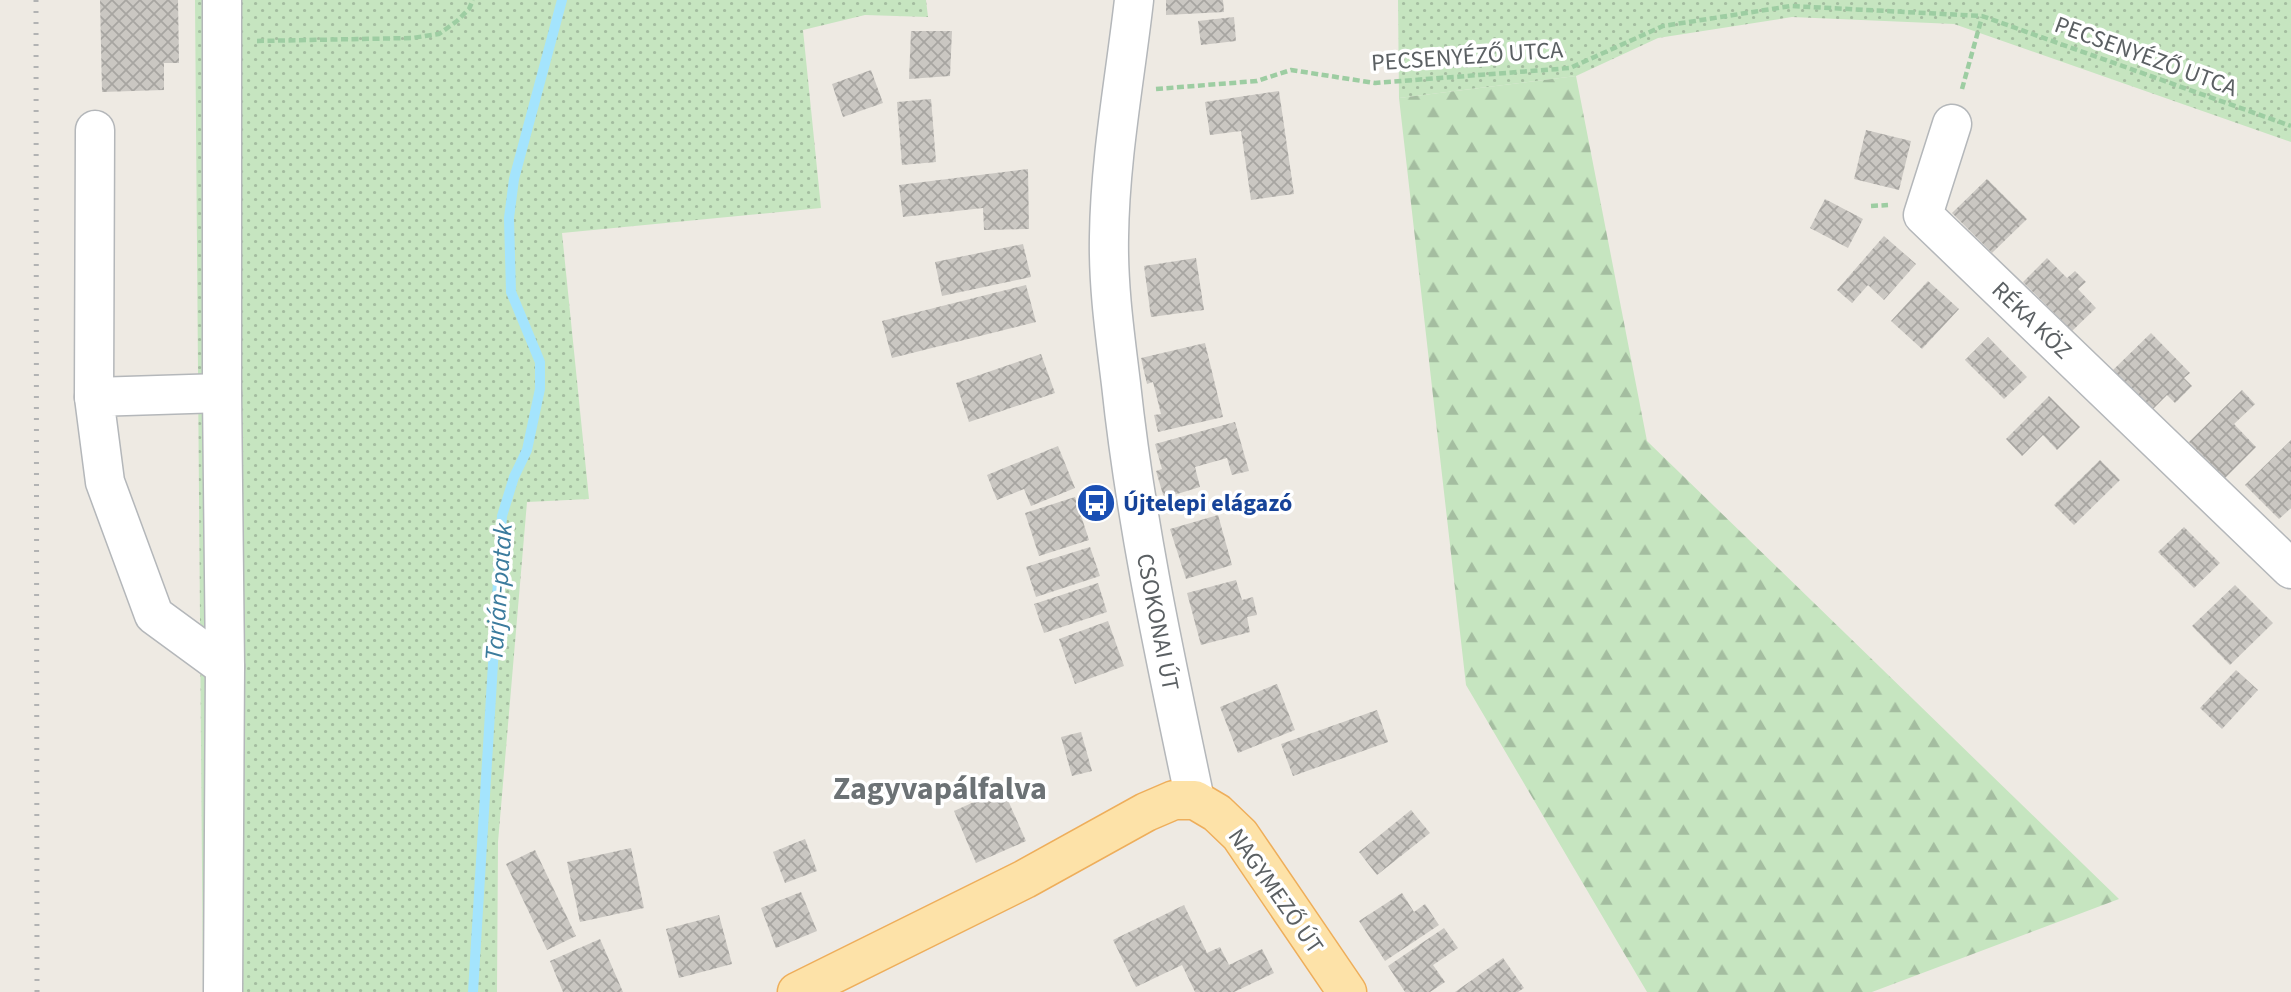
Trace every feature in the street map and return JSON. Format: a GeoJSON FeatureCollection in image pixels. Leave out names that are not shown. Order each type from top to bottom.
{"type":"FeatureCollection","features":[{"type":"Feature","properties":{"kind":"main road"},"geometry":{"type":"LineString","coordinates":[[797,992],[1024,879],[1146,812],[1174,800],[1195,800]]}},
{"type":"Feature","properties":{"kind":"main road","name":"NAGYMEZŐ ÚT"},"geometry":{"type":"LineString","coordinates":[[1195,800],[1217,813],[1240,835],[1347,992]]}},
{"type":"Feature","properties":{"kind":"street"},"geometry":{"type":"LineString","coordinates":[[222,0],[225,667],[223,992]]}},
{"type":"Feature","properties":{"kind":"street","name":"CSOKONAI ÚT"},"geometry":{"type":"LineString","coordinates":[[1134,0],[1110,183],[1112,312],[1136,507],[1195,800]]}},
{"type":"Feature","properties":{"kind":"street","name":"RÉKA KÖZ"},"geometry":{"type":"LineString","coordinates":[[1952,124],[1923,215],[2291,569]]}},
{"type":"Feature","properties":{"kind":"street"},"geometry":{"type":"LineString","coordinates":[[95,130],[94,397],[105,482],[155,615],[225,667]]}},
{"type":"Feature","properties":{"kind":"street"},"geometry":{"type":"LineString","coordinates":[[94,397],[222,393]]}},
{"type":"Feature","properties":{"kind":"path"},"geometry":{"type":"LineString","coordinates":[[221,41],[412,38],[439,34],[457,21],[469,9],[473,0]]}},
{"type":"Feature","properties":{"kind":"path","name":"PECSENYÉZŐ UTCA"},"geometry":{"type":"LineString","coordinates":[[1124,91],[1258,81],[1291,70],[1375,83],[1570,68],[1663,26],[1791,5],[1982,16],[2291,126]]}},
{"type":"Feature","properties":{"kind":"path"},"geometry":{"type":"LineString","coordinates":[[1952,124],[1982,16]]}},
{"type":"Feature","properties":{"kind":"green space"},"geometry":{"type":"Polygon","coordinates":[[[195,0],[926,0],[928,17],[865,15],[803,30],[821,208],[562,233],[589,499],[527,502],[498,842],[497,992],[203,992],[195,0]]]}},
{"type":"Feature","properties":{"kind":"green space"},"geometry":{"type":"Polygon","coordinates":[[[1398,0],[2291,0],[2291,142],[1954,24],[1792,17],[1658,38],[1576,76],[1399,98],[1398,0]]]}},
{"type":"Feature","properties":{"kind":"green space"},"geometry":{"type":"Polygon","coordinates":[[[1576,76],[1647,441],[2119,899],[1872,992],[1647,992],[1466,685],[1399,98],[1576,76]]]}},
{"type":"Feature","properties":{"kind":"building"},"geometry":{"type":"Polygon","coordinates":[[[100,0],[178,0],[179,63],[164,63],[164,90],[102,92],[100,0]]]}},
{"type":"Feature","properties":{"kind":"building"},"geometry":{"type":"Polygon","coordinates":[[[1166,0],[1223,0],[1224,12],[1166,15],[1166,0]]]}},
{"type":"Feature","properties":{"kind":"building"},"geometry":{"type":"Polygon","coordinates":[[[1234,17],[1236,41],[1201,45],[1198,21],[1234,17]]]}},
{"type":"Feature","properties":{"kind":"building"},"geometry":{"type":"Polygon","coordinates":[[[911,31],[952,31],[950,76],[909,79],[911,31]]]}},
{"type":"Feature","properties":{"kind":"building"},"geometry":{"type":"Polygon","coordinates":[[[871,70],[883,103],[843,117],[832,84],[871,70]]]}},
{"type":"Feature","properties":{"kind":"building"},"geometry":{"type":"Polygon","coordinates":[[[1279,91],[1294,194],[1251,200],[1241,131],[1210,135],[1205,102],[1279,91]]]}},
{"type":"Feature","properties":{"kind":"building"},"geometry":{"type":"Polygon","coordinates":[[[931,99],[936,162],[902,165],[897,102],[931,99]]]}},
{"type":"Feature","properties":{"kind":"building"},"geometry":{"type":"Polygon","coordinates":[[[1866,130],[1911,141],[1899,190],[1854,179],[1866,130]]]}},
{"type":"Feature","properties":{"kind":"building"},"geometry":{"type":"Polygon","coordinates":[[[1028,169],[1029,229],[984,230],[983,208],[903,217],[899,185],[1028,169]]]}},
{"type":"Feature","properties":{"kind":"building"},"geometry":{"type":"Polygon","coordinates":[[[1987,179],[2027,219],[1992,253],[1952,213],[1987,179]]]}},
{"type":"Feature","properties":{"kind":"building"},"geometry":{"type":"Polygon","coordinates":[[[1825,199],[1863,219],[1848,248],[1810,228],[1825,199]]]}},
{"type":"Feature","properties":{"kind":"building"},"geometry":{"type":"Polygon","coordinates":[[[1884,236],[1916,264],[1884,300],[1868,285],[1852,303],[1837,290],[1884,236]]]}},
{"type":"Feature","properties":{"kind":"building"},"geometry":{"type":"Polygon","coordinates":[[[1023,244],[1031,277],[942,296],[935,262],[1023,244]]]}},
{"type":"Feature","properties":{"kind":"building"},"geometry":{"type":"Polygon","coordinates":[[[1196,258],[1204,310],[1151,317],[1144,266],[1196,258]]]}},
{"type":"Feature","properties":{"kind":"building"},"geometry":{"type":"Polygon","coordinates":[[[2047,258],[2067,278],[2075,271],[2086,282],[2078,289],[2096,308],[2072,331],[2023,282],[2047,258]]]}},
{"type":"Feature","properties":{"kind":"building"},"geometry":{"type":"Polygon","coordinates":[[[1928,281],[1959,309],[1922,349],[1891,321],[1928,281]]]}},
{"type":"Feature","properties":{"kind":"building"},"geometry":{"type":"Polygon","coordinates":[[[1026,285],[1036,322],[892,358],[882,321],[1026,285]]]}},
{"type":"Feature","properties":{"kind":"building"},"geometry":{"type":"Polygon","coordinates":[[[2151,333],[2190,373],[2184,378],[2192,386],[2175,403],[2167,395],[2152,410],[2113,370],[2151,333]]]}},
{"type":"Feature","properties":{"kind":"building"},"geometry":{"type":"Polygon","coordinates":[[[1988,337],[2027,377],[2004,399],[1965,360],[1988,337]]]}},
{"type":"Feature","properties":{"kind":"building"},"geometry":{"type":"Polygon","coordinates":[[[1205,343],[1223,417],[1158,432],[1154,415],[1161,414],[1153,382],[1147,384],[1141,358],[1205,343]]]}},
{"type":"Feature","properties":{"kind":"building"},"geometry":{"type":"Polygon","coordinates":[[[1041,354],[1055,393],[969,422],[956,383],[1041,354]]]}},
{"type":"Feature","properties":{"kind":"building"},"geometry":{"type":"Polygon","coordinates":[[[2242,390],[2255,404],[2234,424],[2256,447],[2225,478],[2189,442],[2242,390]]]}},
{"type":"Feature","properties":{"kind":"building"},"geometry":{"type":"Polygon","coordinates":[[[2049,396],[2080,427],[2057,450],[2043,435],[2022,456],[2006,439],[2049,396]]]}},
{"type":"Feature","properties":{"kind":"building"},"geometry":{"type":"Polygon","coordinates":[[[1235,422],[1249,471],[1232,475],[1227,458],[1195,467],[1200,487],[1164,498],[1156,471],[1162,469],[1155,444],[1235,422]]]}},
{"type":"Feature","properties":{"kind":"building"},"geometry":{"type":"Polygon","coordinates":[[[2291,440],[2291,508],[2279,519],[2245,485],[2291,440]]]}},
{"type":"Feature","properties":{"kind":"building"},"geometry":{"type":"Polygon","coordinates":[[[1058,446],[1075,488],[1031,506],[1024,489],[997,500],[987,475],[1058,446]]]}},
{"type":"Feature","properties":{"kind":"building"},"geometry":{"type":"Polygon","coordinates":[[[2100,460],[2120,480],[2074,525],[2054,505],[2100,460]]]}},
{"type":"Feature","properties":{"kind":"building"},"geometry":{"type":"Polygon","coordinates":[[[1075,497],[1089,540],[1039,556],[1025,513],[1075,497]]]}},
{"type":"Feature","properties":{"kind":"building"},"geometry":{"type":"Polygon","coordinates":[[[1218,515],[1232,565],[1186,579],[1170,529],[1218,515]]]}},
{"type":"Feature","properties":{"kind":"building"},"geometry":{"type":"Polygon","coordinates":[[[2184,527],[2220,563],[2194,588],[2158,552],[2184,527]]]}},
{"type":"Feature","properties":{"kind":"building"},"geometry":{"type":"Polygon","coordinates":[[[1090,547],[1100,576],[1036,597],[1026,567],[1090,547]]]}},
{"type":"Feature","properties":{"kind":"building"},"geometry":{"type":"Polygon","coordinates":[[[1236,580],[1242,600],[1253,597],[1257,615],[1247,617],[1250,632],[1201,645],[1187,593],[1236,580]]]}},
{"type":"Feature","properties":{"kind":"building"},"geometry":{"type":"Polygon","coordinates":[[[1098,583],[1107,612],[1044,633],[1034,604],[1098,583]]]}},
{"type":"Feature","properties":{"kind":"building"},"geometry":{"type":"Polygon","coordinates":[[[2235,585],[2273,623],[2230,665],[2192,626],[2235,585]]]}},
{"type":"Feature","properties":{"kind":"building"},"geometry":{"type":"Polygon","coordinates":[[[1108,621],[1124,666],[1075,684],[1059,639],[1108,621]]]}},
{"type":"Feature","properties":{"kind":"building"},"geometry":{"type":"Polygon","coordinates":[[[2236,670],[2258,690],[2222,729],[2200,708],[2236,670]]]}},
{"type":"Feature","properties":{"kind":"building"},"geometry":{"type":"Polygon","coordinates":[[[1277,684],[1295,730],[1238,753],[1220,707],[1277,684]]]}},
{"type":"Feature","properties":{"kind":"building"},"geometry":{"type":"Polygon","coordinates":[[[1377,710],[1388,742],[1293,776],[1281,744],[1377,710]]]}},
{"type":"Feature","properties":{"kind":"building"},"geometry":{"type":"Polygon","coordinates":[[[1081,732],[1092,771],[1072,776],[1061,737],[1081,732]]]}},
{"type":"Feature","properties":{"kind":"building"},"geometry":{"type":"Polygon","coordinates":[[[1003,789],[1026,841],[976,863],[954,811],[1003,789]]]}},
{"type":"Feature","properties":{"kind":"building"},"geometry":{"type":"Polygon","coordinates":[[[1411,810],[1430,833],[1377,875],[1359,852],[1411,810]]]}},
{"type":"Feature","properties":{"kind":"building"},"geometry":{"type":"Polygon","coordinates":[[[805,839],[817,871],[785,883],[773,852],[805,839]]]}},
{"type":"Feature","properties":{"kind":"building"},"geometry":{"type":"Polygon","coordinates":[[[631,848],[644,908],[580,922],[567,862],[631,848]]]}},
{"type":"Feature","properties":{"kind":"building"},"geometry":{"type":"Polygon","coordinates":[[[535,850],[576,936],[547,950],[506,864],[535,850]]]}},
{"type":"Feature","properties":{"kind":"building"},"geometry":{"type":"Polygon","coordinates":[[[801,892],[817,931],[776,948],[761,908],[801,892]]]}},
{"type":"Feature","properties":{"kind":"building"},"geometry":{"type":"Polygon","coordinates":[[[1402,893],[1414,912],[1425,904],[1439,925],[1385,961],[1359,921],[1402,893]]]}},
{"type":"Feature","properties":{"kind":"building"},"geometry":{"type":"Polygon","coordinates":[[[1184,905],[1207,953],[1220,947],[1229,965],[1262,949],[1274,973],[1234,992],[1195,992],[1182,965],[1136,987],[1113,940],[1184,905]]]}},
{"type":"Feature","properties":{"kind":"building"},"geometry":{"type":"Polygon","coordinates":[[[719,915],[732,964],[679,978],[666,929],[719,915]]]}},
{"type":"Feature","properties":{"kind":"building"},"geometry":{"type":"Polygon","coordinates":[[[1444,928],[1458,948],[1433,965],[1445,982],[1430,992],[1405,992],[1388,966],[1444,928]]]}},
{"type":"Feature","properties":{"kind":"building"},"geometry":{"type":"Polygon","coordinates":[[[600,939],[623,992],[563,992],[550,961],[600,939]]]}},
{"type":"Feature","properties":{"kind":"building"},"geometry":{"type":"Polygon","coordinates":[[[1503,958],[1524,988],[1518,992],[1455,992],[1503,958]]]}},
{"type":"Feature","properties":{"kind":"waterway","name":"Tarján-patak"},"geometry":{"type":"LineString","coordinates":[[473,992],[502,516],[514,477],[527,450],[540,389],[540,362],[511,292],[509,218],[514,179],[562,0]]}},
{"type":"Feature","properties":{"kind":"railway"},"geometry":{"type":"LineString","coordinates":[[36,0],[37,992]]}},
{"type":"Feature","properties":{"kind":"place","name":"Újtelepi elágazó"},"geometry":{"type":"Point","coordinates":[1096,503]}},
{"type":"Feature","properties":{"kind":"district","name":"Zagyvapálfalva"},"geometry":{"type":"Point","coordinates":[940,788]}}]}
